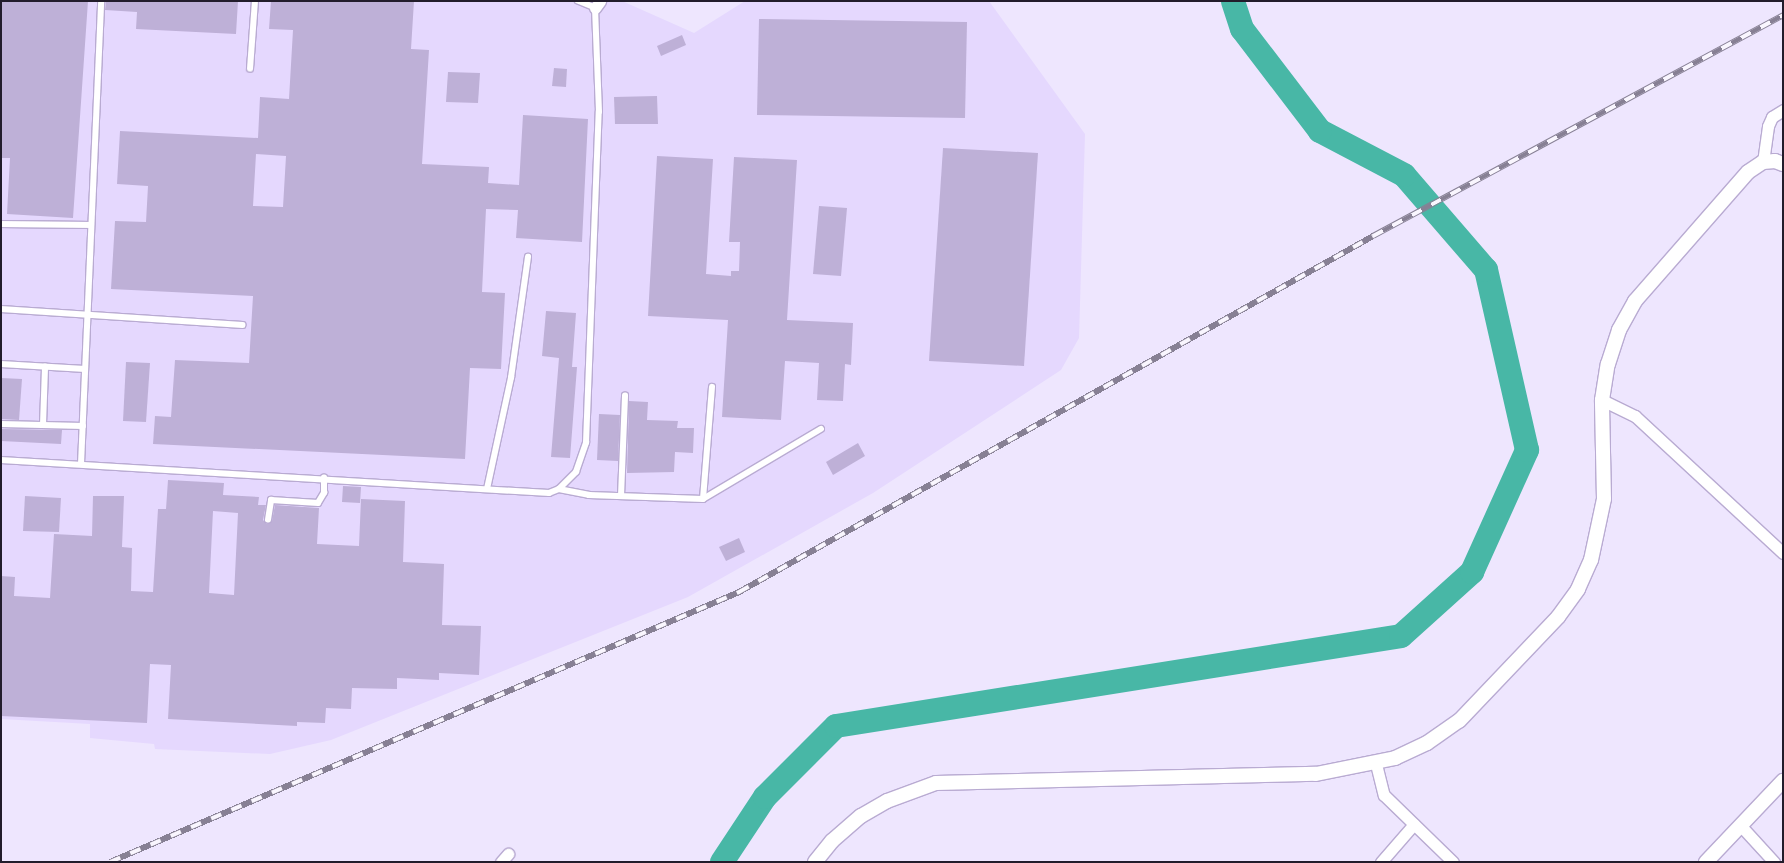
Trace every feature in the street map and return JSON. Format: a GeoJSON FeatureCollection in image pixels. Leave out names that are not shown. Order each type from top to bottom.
{"type":"FeatureCollection","features":[{"type":"Feature","properties":{"kind":"street"},"geometry":{"type":"LineString","coordinates":[[1763,162],[1768,126],[1772,117],[1783,110]]}},
{"type":"Feature","properties":{"kind":"street"},"geometry":{"type":"LineString","coordinates":[[815,862],[832,841],[861,816],[887,801],[936,783],[1316,774],[1376,764],[1428,743],[1460,721],[1545,631],[1578,589],[1592,560],[1604,499],[1602,400],[1613,347],[1635,301],[1748,172],[1763,162],[1775,160],[1783,164]]}},
{"type":"Feature","properties":{"kind":"street"},"geometry":{"type":"LineString","coordinates":[[1602,400],[1635,416],[1783,553]]}},
{"type":"Feature","properties":{"kind":"street"},"geometry":{"type":"LineString","coordinates":[[1376,764],[1384,795],[1453,862]]}},
{"type":"Feature","properties":{"kind":"street"},"geometry":{"type":"LineString","coordinates":[[1706,862],[1783,781]]}},
{"type":"Feature","properties":{"kind":"street"},"geometry":{"type":"LineString","coordinates":[[1381,862],[1414,824]]}},
{"type":"Feature","properties":{"kind":"street"},"geometry":{"type":"LineString","coordinates":[[1740,826],[1774,862]]}},
{"type":"Feature","properties":{"kind":"lane"},"geometry":{"type":"LineString","coordinates":[[81,464],[101,1]]}},
{"type":"Feature","properties":{"kind":"lane"},"geometry":{"type":"LineString","coordinates":[[250,69],[255,1]]}},
{"type":"Feature","properties":{"kind":"lane"},"geometry":{"type":"LineString","coordinates":[[1,460],[548,493],[560,489],[576,472],[586,443],[599,112],[597,4],[578,1]]}},
{"type":"Feature","properties":{"kind":"lane"},"geometry":{"type":"LineString","coordinates":[[1,224],[91,225]]}},
{"type":"Feature","properties":{"kind":"lane"},"geometry":{"type":"LineString","coordinates":[[487,489],[511,378],[528,257]]}},
{"type":"Feature","properties":{"kind":"lane"},"geometry":{"type":"LineString","coordinates":[[1,309],[242,325]]}},
{"type":"Feature","properties":{"kind":"lane"},"geometry":{"type":"LineString","coordinates":[[1,364],[85,369]]}},
{"type":"Feature","properties":{"kind":"lane"},"geometry":{"type":"LineString","coordinates":[[43,426],[45,367]]}},
{"type":"Feature","properties":{"kind":"lane"},"geometry":{"type":"LineString","coordinates":[[703,499],[712,387]]}},
{"type":"Feature","properties":{"kind":"lane"},"geometry":{"type":"LineString","coordinates":[[621,496],[625,396]]}},
{"type":"Feature","properties":{"kind":"lane"},"geometry":{"type":"LineString","coordinates":[[1,424],[82,426]]}},
{"type":"Feature","properties":{"kind":"lane"},"geometry":{"type":"LineString","coordinates":[[560,489],[589,495],[703,499],[821,429]]}},
{"type":"Feature","properties":{"kind":"lane"},"geometry":{"type":"LineString","coordinates":[[268,520],[271,500],[318,503],[324,493],[324,478]]}},
{"type":"Feature","properties":{"kind":"shaded area"},"geometry":{"type":"Polygon","coordinates":[[[1,1],[622,1],[694,33],[745,1],[989,1],[1085,134],[1079,338],[1061,370],[873,493],[688,597],[331,740],[270,754],[155,749],[154,744],[90,738],[90,724],[1,719],[1,1]]]}},
{"type":"Feature","properties":{"kind":"building"},"geometry":{"type":"Polygon","coordinates":[[[1,1],[88,1],[73,218],[7,214],[10,158],[1,158],[1,1]]]}},
{"type":"Feature","properties":{"kind":"building"},"geometry":{"type":"Polygon","coordinates":[[[106,1],[238,1],[236,34],[136,29],[137,12],[105,10],[106,1]]]}},
{"type":"Feature","properties":{"kind":"building"},"geometry":{"type":"Polygon","coordinates":[[[271,1],[414,1],[411,49],[429,50],[422,164],[489,167],[488,183],[519,185],[523,115],[588,119],[582,242],[516,238],[518,210],[486,209],[482,292],[505,293],[501,369],[470,368],[465,459],[153,444],[155,416],[171,417],[175,360],[249,363],[253,296],[111,289],[115,221],[146,222],[148,186],[117,184],[120,131],[258,138],[260,97],[289,99],[293,30],[269,29],[271,1]],[[256,154],[253,206],[283,207],[286,156],[256,154]]]}},
{"type":"Feature","properties":{"kind":"building"},"geometry":{"type":"Polygon","coordinates":[[[759,19],[967,22],[965,118],[757,115],[759,19]]]}},
{"type":"Feature","properties":{"kind":"building"},"geometry":{"type":"Polygon","coordinates":[[[682,35],[686,45],[661,56],[657,46],[682,35]]]}},
{"type":"Feature","properties":{"kind":"building"},"geometry":{"type":"Polygon","coordinates":[[[554,68],[567,69],[566,87],[552,86],[554,68]]]}},
{"type":"Feature","properties":{"kind":"building"},"geometry":{"type":"Polygon","coordinates":[[[448,72],[480,73],[478,103],[446,102],[448,72]]]}},
{"type":"Feature","properties":{"kind":"building"},"geometry":{"type":"Polygon","coordinates":[[[657,96],[658,124],[615,124],[614,97],[657,96]]]}},
{"type":"Feature","properties":{"kind":"building"},"geometry":{"type":"Polygon","coordinates":[[[943,148],[1038,153],[1024,366],[929,361],[943,148]]]}},
{"type":"Feature","properties":{"kind":"building"},"geometry":{"type":"Polygon","coordinates":[[[657,156],[713,159],[706,274],[731,276],[731,271],[739,271],[740,242],[729,242],[734,157],[797,160],[787,320],[853,323],[851,365],[845,364],[843,401],[817,400],[819,363],[785,361],[781,420],[722,417],[728,320],[648,316],[657,156]]]}},
{"type":"Feature","properties":{"kind":"building"},"geometry":{"type":"Polygon","coordinates":[[[819,206],[847,208],[841,276],[813,274],[819,206]]]}},
{"type":"Feature","properties":{"kind":"building"},"geometry":{"type":"Polygon","coordinates":[[[546,311],[576,313],[572,367],[577,367],[570,458],[551,457],[559,358],[542,356],[546,311]]]}},
{"type":"Feature","properties":{"kind":"building"},"geometry":{"type":"Polygon","coordinates":[[[126,362],[150,363],[146,422],[123,421],[126,362]]]}},
{"type":"Feature","properties":{"kind":"building"},"geometry":{"type":"Polygon","coordinates":[[[1,378],[22,379],[19,420],[1,419],[1,378]]]}},
{"type":"Feature","properties":{"kind":"building"},"geometry":{"type":"Polygon","coordinates":[[[629,401],[648,402],[647,420],[678,421],[677,428],[694,428],[693,453],[675,452],[674,472],[627,473],[629,401]]]}},
{"type":"Feature","properties":{"kind":"building"},"geometry":{"type":"Polygon","coordinates":[[[599,414],[620,415],[618,461],[597,460],[599,414]]]}},
{"type":"Feature","properties":{"kind":"building"},"geometry":{"type":"Polygon","coordinates":[[[1,429],[62,430],[61,444],[1,441],[1,429]]]}},
{"type":"Feature","properties":{"kind":"building"},"geometry":{"type":"Polygon","coordinates":[[[858,443],[865,456],[833,475],[826,462],[858,443]]]}},
{"type":"Feature","properties":{"kind":"building"},"geometry":{"type":"Polygon","coordinates":[[[168,480],[224,483],[223,495],[259,497],[258,505],[266,505],[263,520],[267,524],[272,521],[275,505],[319,508],[317,544],[359,546],[361,499],[405,501],[403,562],[444,564],[442,625],[481,626],[479,675],[439,673],[439,680],[397,678],[397,689],[352,688],[351,709],[326,708],[325,723],[297,722],[297,726],[168,719],[171,665],[150,664],[147,723],[1,716],[1,576],[15,577],[14,596],[50,598],[54,534],[92,536],[93,496],[124,496],[122,547],[132,548],[131,591],[153,592],[158,509],[166,509],[168,480]],[[213,511],[209,593],[234,595],[238,513],[213,511]]]}},
{"type":"Feature","properties":{"kind":"building"},"geometry":{"type":"Polygon","coordinates":[[[343,486],[361,487],[360,503],[342,502],[343,486]]]}},
{"type":"Feature","properties":{"kind":"building"},"geometry":{"type":"Polygon","coordinates":[[[25,496],[61,498],[59,532],[23,531],[25,496]]]}},
{"type":"Feature","properties":{"kind":"building"},"geometry":{"type":"Polygon","coordinates":[[[739,538],[745,552],[726,561],[719,547],[739,538]]]}},
{"type":"Feature","properties":{"kind":"waterway"},"geometry":{"type":"LineString","coordinates":[[722,862],[765,797],[836,726],[1401,636],[1472,572],[1527,450],[1486,270],[1404,175],[1320,131],[1242,29],[1233,1]]}},
{"type":"Feature","properties":{"kind":"railway"},"geometry":{"type":"LineString","coordinates":[[110,862],[739,592],[1373,236],[1783,15]]}}]}
